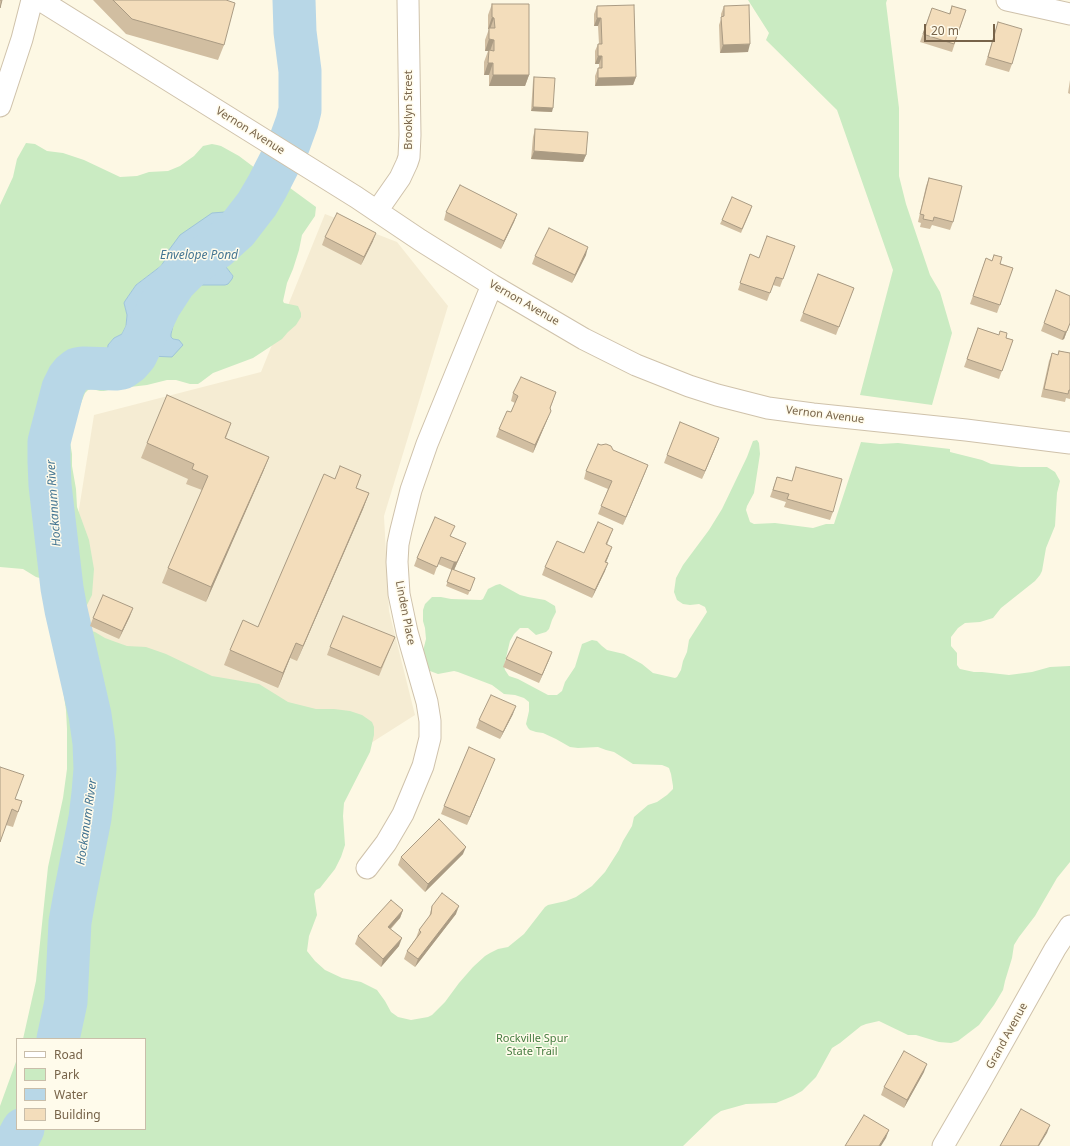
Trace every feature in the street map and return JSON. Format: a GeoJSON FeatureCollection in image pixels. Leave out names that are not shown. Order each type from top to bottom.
{"type":"FeatureCollection","features":[{"type":"Feature","properties":{"kind":"street"},"geometry":{"type":"LineString","coordinates":[[0,106],[22,39],[32,0]]}},
{"type":"Feature","properties":{"kind":"street","name":"Vernon Avenue"},"geometry":{"type":"LineString","coordinates":[[40,0],[337,185],[420,240],[492,285],[584,339],[662,376],[717,395],[768,408],[1070,443]]}},
{"type":"Feature","properties":{"kind":"street","name":"Brooklyn Street"},"geometry":{"type":"LineString","coordinates":[[377,211],[400,178],[407,163],[408,157],[410,135],[408,0]]}},
{"type":"Feature","properties":{"kind":"street"},"geometry":{"type":"LineString","coordinates":[[1007,0],[1070,14]]}},
{"type":"Feature","properties":{"kind":"street","name":"Linden Place"},"geometry":{"type":"LineString","coordinates":[[367,868],[386,843],[403,814],[423,766],[430,738],[428,702],[407,632],[399,594],[397,562],[400,530],[427,444],[492,285]]}},
{"type":"Feature","properties":{"kind":"street","name":"Grand Avenue"},"geometry":{"type":"LineString","coordinates":[[943,1146],[1055,949],[1070,926]]}},
{"type":"Feature","properties":{"kind":"shaded area"},"geometry":{"type":"Polygon","coordinates":[[[325,214],[397,242],[448,306],[384,516],[389,611],[415,715],[330,769],[83,648],[69,572],[94,415],[261,372],[325,214]]]}},
{"type":"Feature","properties":{"kind":"green space"},"geometry":{"type":"Polygon","coordinates":[[[748,0],[887,0],[886,3],[899,108],[899,176],[906,204],[930,275],[940,292],[952,333],[932,405],[860,395],[893,270],[837,110],[766,40],[769,33],[748,0]]]}},
{"type":"Feature","properties":{"kind":"green space","name":"Rockville Spur State Trail"},"geometry":{"type":"Polygon","coordinates":[[[26,143],[35,144],[47,151],[63,153],[84,160],[120,177],[137,176],[149,172],[168,171],[180,166],[194,156],[203,146],[212,144],[221,146],[239,156],[255,168],[286,185],[316,207],[315,216],[302,235],[299,250],[287,283],[283,301],[284,303],[298,306],[301,317],[296,325],[282,339],[253,358],[213,373],[198,384],[167,380],[147,385],[104,391],[92,389],[85,393],[77,413],[70,442],[77,507],[89,540],[94,569],[92,595],[81,617],[82,623],[86,629],[113,641],[127,646],[146,647],[166,654],[212,676],[259,684],[288,702],[316,709],[350,711],[362,715],[372,722],[374,727],[374,735],[370,752],[344,803],[343,816],[345,845],[341,857],[335,869],[314,894],[317,915],[309,936],[307,951],[325,970],[342,978],[361,982],[377,990],[391,1012],[398,1017],[411,1020],[432,1015],[445,1002],[473,967],[485,956],[498,949],[508,947],[524,934],[545,907],[576,897],[592,886],[605,872],[619,850],[632,826],[634,817],[648,805],[657,802],[673,789],[671,774],[669,768],[667,767],[662,765],[633,764],[614,752],[598,747],[570,747],[543,733],[530,730],[528,728],[526,724],[529,711],[529,702],[524,698],[504,694],[492,685],[458,672],[454,671],[438,674],[430,671],[424,660],[423,651],[426,639],[423,610],[425,604],[432,597],[481,600],[488,589],[500,584],[520,595],[545,600],[555,606],[556,612],[549,629],[546,632],[536,635],[528,628],[520,628],[514,634],[510,641],[504,666],[509,676],[518,679],[548,695],[557,695],[562,691],[565,682],[575,667],[582,644],[592,640],[597,641],[607,650],[624,654],[642,664],[653,673],[675,678],[681,670],[689,640],[707,612],[705,607],[699,604],[683,604],[677,600],[674,592],[676,578],[683,565],[709,530],[722,509],[753,441],[757,440],[759,443],[760,454],[754,493],[746,510],[750,522],[754,524],[775,523],[813,528],[826,524],[834,524],[861,442],[880,444],[898,443],[950,449],[950,452],[982,460],[991,464],[1020,467],[1047,467],[1055,472],[1060,481],[1057,493],[1055,526],[1046,548],[1040,575],[1035,581],[1001,608],[993,618],[980,622],[965,623],[958,628],[951,637],[951,646],[957,653],[957,665],[960,669],[974,672],[1009,675],[1032,672],[1050,667],[1070,666],[1070,862],[1057,878],[1035,916],[1014,945],[1003,990],[979,1025],[958,1041],[951,1043],[939,1042],[916,1035],[908,1035],[879,1021],[861,1026],[832,1048],[816,1077],[802,1091],[776,1103],[746,1104],[721,1111],[683,1146],[0,1146],[0,1106],[16,1062],[16,1130],[146,1130],[146,1038],[23,1038],[36,981],[48,867],[63,798],[67,769],[67,729],[66,710],[56,642],[52,587],[47,580],[36,577],[23,569],[0,567],[0,205],[13,177],[17,159],[26,143]],[[242,224],[166,254],[165,260],[161,266],[136,285],[124,303],[127,315],[126,326],[122,334],[114,338],[108,345],[107,354],[179,340],[173,339],[171,337],[171,333],[177,309],[187,288],[198,285],[225,285],[233,276],[226,267],[242,224]]]}},
{"type":"Feature","properties":{"kind":"water","name":"Envelope Pond"},"geometry":{"type":"Polygon","coordinates":[[[225,212],[234,214],[242,219],[243,222],[226,264],[226,267],[233,276],[228,284],[225,285],[198,285],[187,288],[177,309],[171,334],[173,339],[179,340],[183,345],[172,357],[107,354],[108,345],[114,338],[122,334],[126,326],[127,315],[124,303],[136,285],[161,266],[165,260],[166,254],[180,235],[212,213],[225,212]]]}},
{"type":"Feature","properties":{"kind":"building"},"geometry":{"type":"Polygon","coordinates":[[[113,0],[226,0],[235,3],[224,45],[132,19],[113,0]]]}},
{"type":"Feature","properties":{"kind":"building"},"geometry":{"type":"Polygon","coordinates":[[[492,4],[529,4],[529,75],[493,75],[493,63],[488,63],[489,50],[494,51],[494,40],[489,39],[489,28],[495,28],[494,18],[492,17],[492,4]]]}},
{"type":"Feature","properties":{"kind":"building"},"geometry":{"type":"Polygon","coordinates":[[[634,5],[636,77],[598,78],[598,68],[602,68],[602,56],[598,56],[598,44],[602,44],[601,18],[597,18],[597,6],[634,5]]]}},
{"type":"Feature","properties":{"kind":"building"},"geometry":{"type":"Polygon","coordinates":[[[749,5],[750,44],[723,45],[721,17],[724,16],[724,6],[749,5]]]}},
{"type":"Feature","properties":{"kind":"building"},"geometry":{"type":"Polygon","coordinates":[[[952,6],[966,10],[954,44],[923,34],[932,8],[950,14],[952,6]]]}},
{"type":"Feature","properties":{"kind":"building"},"geometry":{"type":"Polygon","coordinates":[[[998,22],[1022,29],[1012,64],[988,57],[998,22]]]}},
{"type":"Feature","properties":{"kind":"building"},"geometry":{"type":"Polygon","coordinates":[[[534,77],[555,78],[553,108],[533,107],[534,77]]]}},
{"type":"Feature","properties":{"kind":"building"},"geometry":{"type":"Polygon","coordinates":[[[535,129],[588,132],[586,155],[534,151],[535,129]]]}},
{"type":"Feature","properties":{"kind":"building"},"geometry":{"type":"Polygon","coordinates":[[[929,178],[962,186],[953,222],[934,217],[933,221],[923,219],[924,215],[920,214],[929,178]]]}},
{"type":"Feature","properties":{"kind":"building"},"geometry":{"type":"Polygon","coordinates":[[[460,185],[517,214],[504,241],[446,212],[460,185]]]}},
{"type":"Feature","properties":{"kind":"building"},"geometry":{"type":"Polygon","coordinates":[[[732,197],[752,206],[742,229],[722,220],[732,197]]]}},
{"type":"Feature","properties":{"kind":"building"},"geometry":{"type":"Polygon","coordinates":[[[337,213],[376,233],[364,257],[325,237],[337,213]]]}},
{"type":"Feature","properties":{"kind":"building"},"geometry":{"type":"Polygon","coordinates":[[[549,228],[588,247],[575,275],[535,256],[549,228]]]}},
{"type":"Feature","properties":{"kind":"building"},"geometry":{"type":"Polygon","coordinates":[[[767,236],[795,246],[783,279],[776,277],[770,293],[740,283],[750,254],[759,258],[767,236]]]}},
{"type":"Feature","properties":{"kind":"building"},"geometry":{"type":"Polygon","coordinates":[[[994,255],[1002,257],[1000,264],[1013,268],[1000,305],[973,296],[986,258],[992,261],[994,255]]]}},
{"type":"Feature","properties":{"kind":"building"},"geometry":{"type":"Polygon","coordinates":[[[818,274],[854,288],[839,327],[803,313],[818,274]]]}},
{"type":"Feature","properties":{"kind":"building"},"geometry":{"type":"Polygon","coordinates":[[[1056,290],[1070,296],[1070,323],[1067,331],[1065,332],[1044,323],[1056,290]]]}},
{"type":"Feature","properties":{"kind":"building"},"geometry":{"type":"Polygon","coordinates":[[[978,328],[999,335],[1000,331],[1007,333],[1006,338],[1013,340],[1002,371],[967,359],[978,328]]]}},
{"type":"Feature","properties":{"kind":"building"},"geometry":{"type":"Polygon","coordinates":[[[1059,351],[1070,353],[1070,390],[1068,394],[1044,389],[1052,353],[1058,355],[1059,351]]]}},
{"type":"Feature","properties":{"kind":"building"},"geometry":{"type":"Polygon","coordinates":[[[521,377],[556,392],[550,408],[551,411],[535,445],[499,429],[507,411],[511,412],[518,396],[513,393],[521,377]]]}},
{"type":"Feature","properties":{"kind":"building"},"geometry":{"type":"Polygon","coordinates":[[[167,395],[231,423],[225,438],[269,457],[211,587],[168,568],[208,476],[192,469],[194,464],[147,443],[167,395]]]}},
{"type":"Feature","properties":{"kind":"building"},"geometry":{"type":"Polygon","coordinates":[[[680,422],[719,438],[705,471],[667,455],[680,422]]]}},
{"type":"Feature","properties":{"kind":"building"},"geometry":{"type":"Polygon","coordinates":[[[598,444],[606,444],[611,446],[613,450],[648,465],[626,517],[601,506],[612,481],[586,471],[598,444]]]}},
{"type":"Feature","properties":{"kind":"building"},"geometry":{"type":"Polygon","coordinates":[[[340,466],[361,475],[356,488],[369,493],[303,646],[296,643],[283,673],[230,650],[243,620],[258,627],[324,474],[335,479],[340,466]]]}},
{"type":"Feature","properties":{"kind":"building"},"geometry":{"type":"Polygon","coordinates":[[[796,467],[842,479],[833,512],[787,499],[789,494],[773,490],[777,477],[792,481],[796,467]]]}},
{"type":"Feature","properties":{"kind":"building"},"geometry":{"type":"Polygon","coordinates":[[[435,517],[455,526],[450,536],[466,543],[457,562],[441,557],[437,567],[417,558],[435,517]]]}},
{"type":"Feature","properties":{"kind":"building"},"geometry":{"type":"Polygon","coordinates":[[[598,522],[613,529],[606,544],[612,547],[605,562],[608,563],[595,590],[545,567],[557,541],[584,553],[598,522]]]}},
{"type":"Feature","properties":{"kind":"building"},"geometry":{"type":"Polygon","coordinates":[[[452,569],[475,578],[470,591],[447,582],[452,569]]]}},
{"type":"Feature","properties":{"kind":"building"},"geometry":{"type":"Polygon","coordinates":[[[103,595],[133,608],[122,631],[93,618],[103,595]]]}},
{"type":"Feature","properties":{"kind":"building"},"geometry":{"type":"Polygon","coordinates":[[[343,616],[395,637],[381,668],[330,647],[343,616]]]}},
{"type":"Feature","properties":{"kind":"building"},"geometry":{"type":"Polygon","coordinates":[[[517,637],[552,652],[542,675],[506,659],[517,637]]]}},
{"type":"Feature","properties":{"kind":"building"},"geometry":{"type":"Polygon","coordinates":[[[491,695],[516,706],[503,732],[479,720],[491,695]]]}},
{"type":"Feature","properties":{"kind":"building"},"geometry":{"type":"Polygon","coordinates":[[[469,747],[495,759],[470,817],[444,806],[469,747]]]}},
{"type":"Feature","properties":{"kind":"building"},"geometry":{"type":"Polygon","coordinates":[[[0,767],[24,775],[15,799],[22,801],[18,812],[12,809],[0,842],[0,767]]]}},
{"type":"Feature","properties":{"kind":"building"},"geometry":{"type":"Polygon","coordinates":[[[439,819],[466,847],[428,884],[401,857],[439,819]]]}},
{"type":"Feature","properties":{"kind":"building"},"geometry":{"type":"Polygon","coordinates":[[[442,893],[459,906],[418,959],[407,951],[421,932],[419,930],[431,914],[432,906],[442,893]]]}},
{"type":"Feature","properties":{"kind":"building"},"geometry":{"type":"Polygon","coordinates":[[[391,900],[403,910],[388,927],[402,938],[383,959],[358,936],[391,900]]]}},
{"type":"Feature","properties":{"kind":"building"},"geometry":{"type":"Polygon","coordinates":[[[904,1051],[927,1064],[907,1100],[884,1087],[904,1051]]]}},
{"type":"Feature","properties":{"kind":"building"},"geometry":{"type":"Polygon","coordinates":[[[1021,1109],[1050,1125],[1038,1146],[1000,1146],[1021,1109]]]}},
{"type":"Feature","properties":{"kind":"building"},"geometry":{"type":"Polygon","coordinates":[[[864,1115],[889,1130],[879,1146],[845,1146],[864,1115]]]}},
{"type":"Feature","properties":{"kind":"waterway","name":"Hockanum River"},"geometry":{"type":"LineString","coordinates":[[58,1038],[66,1002],[70,922],[90,818],[95,769],[94,743],[90,715],[62,588],[50,485],[49,442],[63,388],[72,373],[77,369],[83,368],[122,368],[129,363],[136,355],[160,305],[175,282],[192,265],[217,248],[237,230],[257,204],[267,187],[289,144],[300,110],[300,71],[295,32],[294,0]]}},
{"type":"Feature","properties":{"kind":"waterway","name":"Hockanum River"},"geometry":{"type":"LineString","coordinates":[[14,1146],[22,1130]]}}]}
